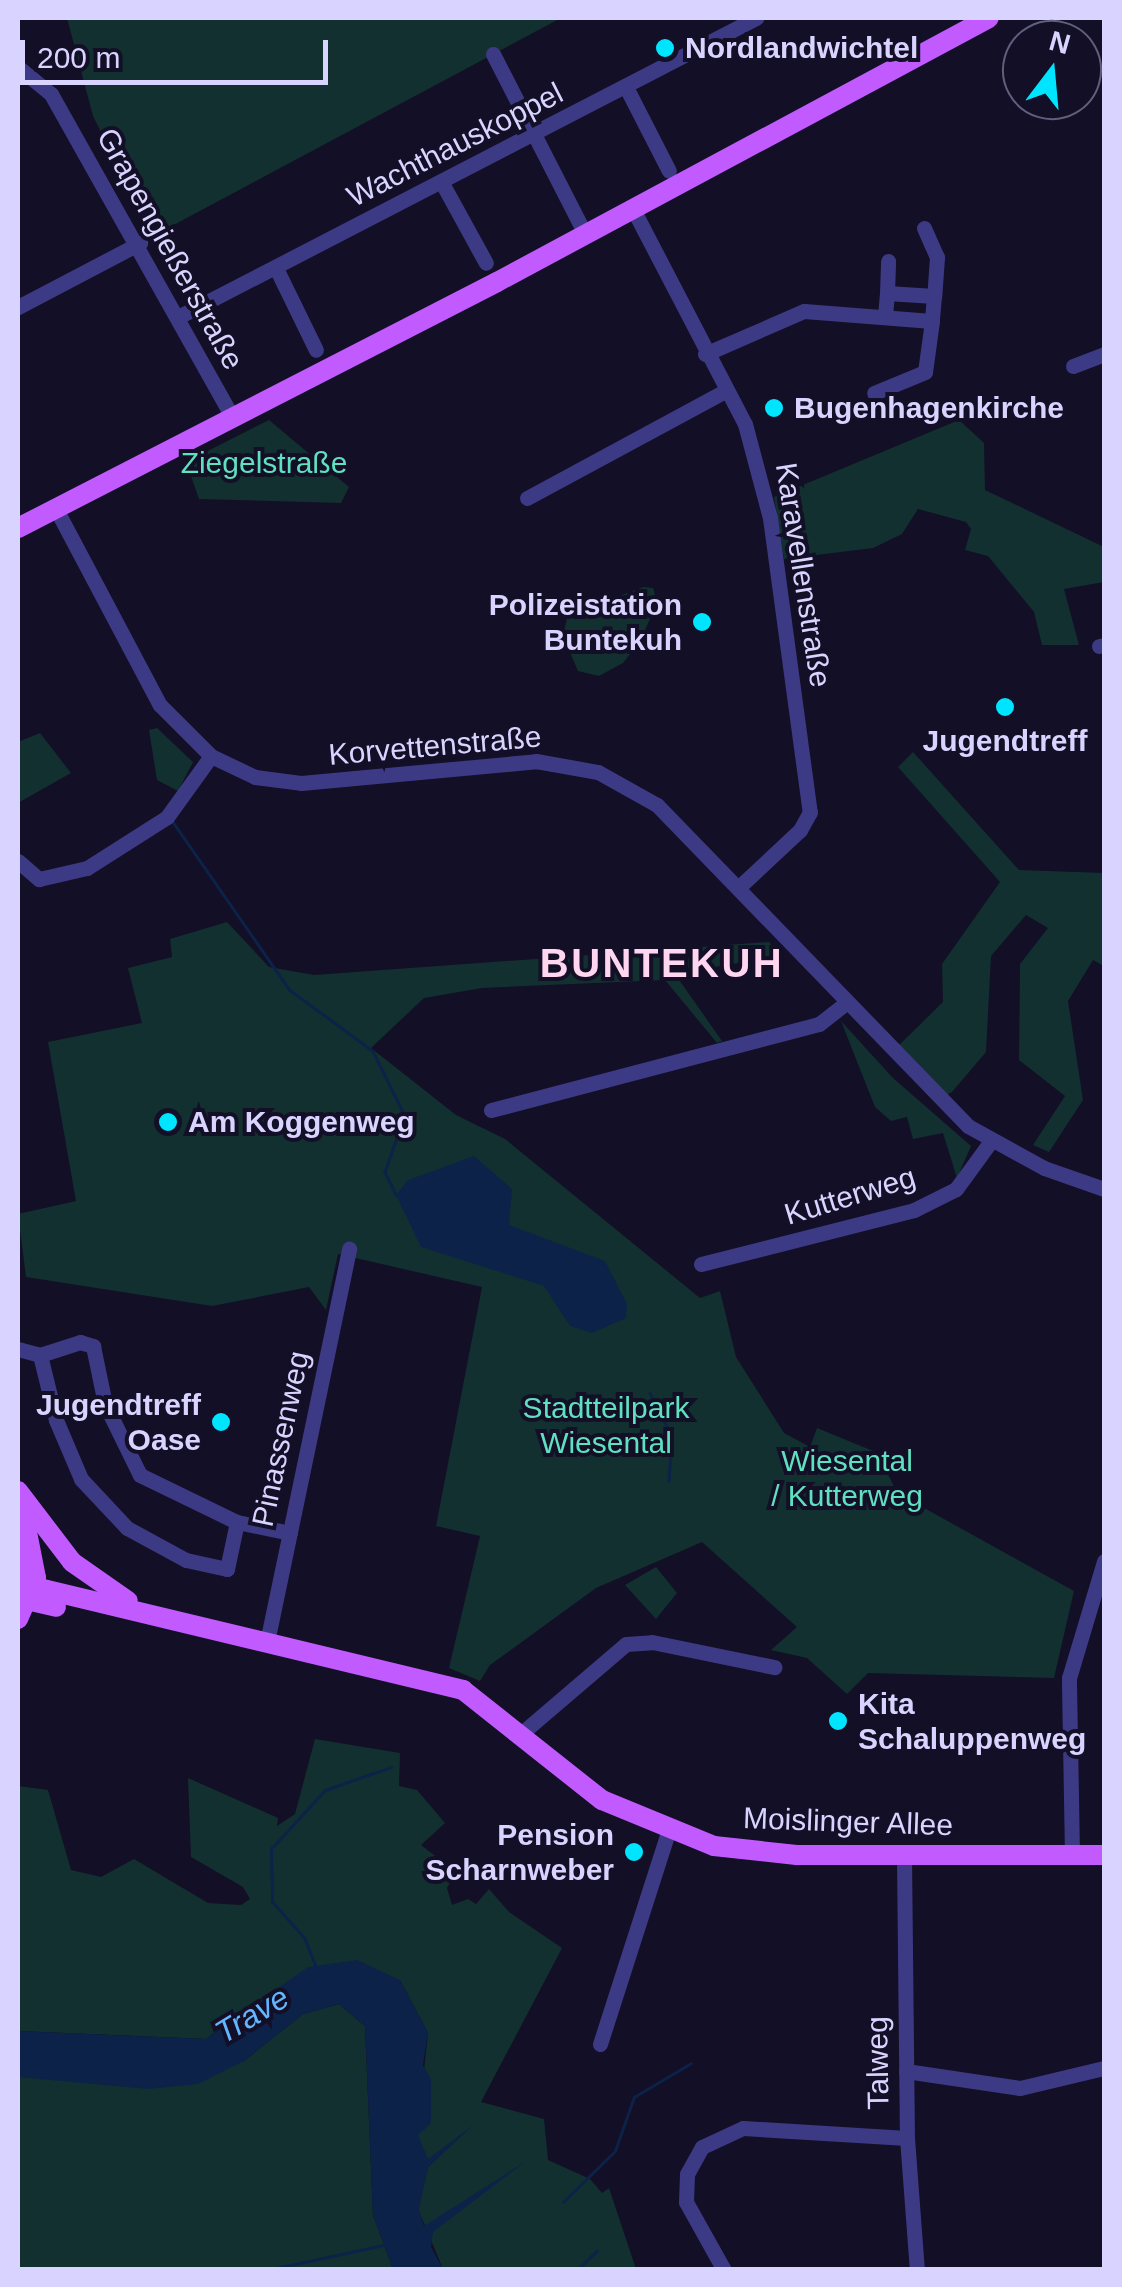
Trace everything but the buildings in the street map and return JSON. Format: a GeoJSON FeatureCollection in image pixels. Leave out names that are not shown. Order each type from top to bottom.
{"type":"FeatureCollection","features":[{"type":"Feature","properties":{"kind":"main road"},"geometry":{"type":"LineString","coordinates":[[18,528],[633,209],[989,18]]}},
{"type":"Feature","properties":{"kind":"main road"},"geometry":{"type":"LineString","coordinates":[[18,1492],[37,1566],[25,1596]]}},
{"type":"Feature","properties":{"kind":"main road"},"geometry":{"type":"LineString","coordinates":[[18,1492],[72,1562],[143,1610]]}},
{"type":"Feature","properties":{"kind":"main road"},"geometry":{"type":"LineString","coordinates":[[18,1550],[25,1596]]}},
{"type":"Feature","properties":{"kind":"main road","name":"Moislinger Allee"},"geometry":{"type":"LineString","coordinates":[[25,1596],[143,1610],[166,1621]]}},
{"type":"Feature","properties":{"kind":"main road","name":"Moislinger Allee"},"geometry":{"type":"LineString","coordinates":[[25,1596],[268,1642],[463,1690],[523,1732],[596,1796],[668,1832],[753,1852],[1104,1855]]}},
{"type":"Feature","properties":{"kind":"street","name":"Wachthauskoppel"},"geometry":{"type":"LineString","coordinates":[[178,317],[535,136],[756,18]]}},
{"type":"Feature","properties":{"kind":"street"},"geometry":{"type":"LineString","coordinates":[[493,54],[585,234]]}},
{"type":"Feature","properties":{"kind":"street","name":"Grapengießerstraße"},"geometry":{"type":"LineString","coordinates":[[18,67],[51,94],[140,243],[232,416]]}},
{"type":"Feature","properties":{"kind":"street"},"geometry":{"type":"LineString","coordinates":[[626,87],[669,171]]}},
{"type":"Feature","properties":{"kind":"street"},"geometry":{"type":"LineString","coordinates":[[442,183],[486,263]]}},
{"type":"Feature","properties":{"kind":"street","name":"Karavellenstraße"},"geometry":{"type":"LineString","coordinates":[[633,209],[727,390],[763,480],[810,801],[800,830],[738,888]]}},
{"type":"Feature","properties":{"kind":"street"},"geometry":{"type":"LineString","coordinates":[[874,393],[925,372],[937,257],[924,228]]}},
{"type":"Feature","properties":{"kind":"street"},"geometry":{"type":"LineString","coordinates":[[18,307],[140,243]]}},
{"type":"Feature","properties":{"kind":"street"},"geometry":{"type":"LineString","coordinates":[[885,316],[888,261]]}},
{"type":"Feature","properties":{"kind":"street"},"geometry":{"type":"LineString","coordinates":[[276,268],[316,350]]}},
{"type":"Feature","properties":{"kind":"street"},"geometry":{"type":"LineString","coordinates":[[886,293],[934,296]]}},
{"type":"Feature","properties":{"kind":"street"},"geometry":{"type":"LineString","coordinates":[[705,354],[790,314],[932,320]]}},
{"type":"Feature","properties":{"kind":"street"},"geometry":{"type":"LineString","coordinates":[[1073,366],[1104,354]]}},
{"type":"Feature","properties":{"kind":"street"},"geometry":{"type":"LineString","coordinates":[[527,498],[727,390]]}},
{"type":"Feature","properties":{"kind":"street","name":"Korvettenstraße"},"geometry":{"type":"LineString","coordinates":[[55,507],[160,706],[211,756],[255,777],[301,784],[536,761],[581,766],[657,804],[936,1100],[992,1141],[1104,1189]]}},
{"type":"Feature","properties":{"kind":"street"},"geometry":{"type":"LineString","coordinates":[[18,861],[38,880],[51,880],[115,853],[166,817],[211,756]]}},
{"type":"Feature","properties":{"kind":"street"},"geometry":{"type":"LineString","coordinates":[[491,1110],[819,1024],[847,1002]]}},
{"type":"Feature","properties":{"kind":"street","name":"Kutterweg"},"geometry":{"type":"LineString","coordinates":[[701,1264],[914,1210],[956,1188],[992,1141]]}},
{"type":"Feature","properties":{"kind":"street","name":"Pinassenweg"},"geometry":{"type":"LineString","coordinates":[[268,1642],[349,1248]]}},
{"type":"Feature","properties":{"kind":"street"},"geometry":{"type":"LineString","coordinates":[[18,1350],[40,1354],[88,1341],[105,1404],[140,1475],[237,1522],[290,1533]]}},
{"type":"Feature","properties":{"kind":"street"},"geometry":{"type":"LineString","coordinates":[[40,1354],[56,1420],[81,1479],[127,1528],[186,1560],[226,1569],[237,1522]]}},
{"type":"Feature","properties":{"kind":"street"},"geometry":{"type":"LineString","coordinates":[[1072,1855],[1069,1678],[1104,1561]]}},
{"type":"Feature","properties":{"kind":"street"},"geometry":{"type":"LineString","coordinates":[[523,1732],[626,1644],[652,1642],[774,1666]]}},
{"type":"Feature","properties":{"kind":"street"},"geometry":{"type":"LineString","coordinates":[[600,2044],[668,1832]]}},
{"type":"Feature","properties":{"kind":"street","name":"Talweg"},"geometry":{"type":"LineString","coordinates":[[904,1856],[907,2138],[917,2270]]}},
{"type":"Feature","properties":{"kind":"street"},"geometry":{"type":"LineString","coordinates":[[906,2072],[1020,2088],[1104,2068]]}},
{"type":"Feature","properties":{"kind":"street"},"geometry":{"type":"LineString","coordinates":[[724,2270],[686,2202],[686,2174],[702,2146],[743,2128],[907,2138]]}},
{"type":"Feature","properties":{"kind":"green space"},"geometry":{"type":"Polygon","coordinates":[[[67,18],[561,18],[153,236],[93,116],[67,18]]]}},
{"type":"Feature","properties":{"kind":"green space","name":"Ziegelstraße"},"geometry":{"type":"Polygon","coordinates":[[[269,420],[349,487],[341,503],[199,499],[186,462],[269,420]]]}},
{"type":"Feature","properties":{"kind":"green space"},"geometry":{"type":"Polygon","coordinates":[[[959,420],[984,443],[985,490],[1104,547],[1104,582],[1064,589],[1079,645],[1042,645],[1034,612],[988,556],[965,550],[971,529],[966,522],[918,509],[902,534],[873,548],[784,559],[774,497],[959,420]]]}},
{"type":"Feature","properties":{"kind":"green space"},"geometry":{"type":"Polygon","coordinates":[[[644,587],[653,588],[657,602],[641,640],[623,663],[599,676],[578,671],[563,636],[568,614],[644,587]]]}},
{"type":"Feature","properties":{"kind":"green space"},"geometry":{"type":"Polygon","coordinates":[[[157,728],[193,762],[178,791],[157,780],[149,730],[157,728]]]}},
{"type":"Feature","properties":{"kind":"green space"},"geometry":{"type":"Polygon","coordinates":[[[40,733],[71,773],[18,803],[18,742],[40,733]]]}},
{"type":"Feature","properties":{"kind":"green space"},"geometry":{"type":"Polygon","coordinates":[[[913,752],[1019,870],[1104,873],[1104,966],[1093,960],[1068,1001],[1083,1100],[1049,1152],[1033,1145],[1065,1096],[1019,1060],[1020,964],[1048,928],[1026,915],[991,956],[986,1052],[952,1092],[937,1100],[892,1052],[943,1002],[942,964],[1000,882],[898,767],[913,752]]]}},
{"type":"Feature","properties":{"kind":"green space","name":"Stadtteilpark Wiesental"},"geometry":{"type":"Polygon","coordinates":[[[227,922],[269,967],[314,975],[769,942],[777,952],[767,958],[675,974],[722,1041],[717,1043],[665,980],[482,988],[424,998],[371,1048],[456,1115],[505,1139],[700,1298],[720,1291],[736,1357],[784,1433],[810,1447],[817,1428],[878,1453],[897,1493],[1074,1591],[1054,1678],[868,1673],[847,1694],[807,1658],[771,1650],[797,1627],[702,1542],[596,1588],[490,1665],[480,1681],[449,1668],[480,1536],[436,1526],[482,1287],[338,1254],[326,1310],[309,1287],[212,1306],[26,1277],[18,1214],[76,1201],[48,1042],[142,1023],[128,968],[172,957],[170,939],[227,922]]]}},
{"type":"Feature","properties":{"kind":"green space"},"geometry":{"type":"Polygon","coordinates":[[[841,1021],[893,1078],[971,1146],[957,1178],[943,1133],[913,1139],[907,1117],[891,1121],[875,1107],[841,1021]]]}},
{"type":"Feature","properties":{"kind":"green space"},"geometry":{"type":"Polygon","coordinates":[[[656,1567],[677,1593],[656,1619],[625,1585],[656,1567]]]}},
{"type":"Feature","properties":{"kind":"green space"},"geometry":{"type":"Polygon","coordinates":[[[315,1739],[400,1753],[399,1786],[417,1790],[445,1823],[421,1845],[456,1872],[447,1888],[452,1905],[468,1899],[476,1904],[489,1889],[509,1912],[562,1948],[481,2102],[544,2119],[548,2160],[590,2179],[602,2193],[609,2188],[636,2269],[443,2269],[418,2209],[428,2167],[462,2135],[428,2160],[417,2135],[428,2033],[400,1980],[258,1999],[206,2039],[18,2031],[18,1786],[48,1790],[71,1870],[101,1877],[134,1859],[208,1903],[241,1905],[250,1899],[243,1887],[191,1857],[188,1778],[278,1818],[277,1826],[295,1814],[315,1739]]]}},
{"type":"Feature","properties":{"kind":"green space"},"geometry":{"type":"Polygon","coordinates":[[[339,2004],[365,2026],[373,2215],[393,2269],[18,2269],[18,2077],[244,2061],[303,2014],[339,2004]]]}},
{"type":"Feature","properties":{"kind":"water"},"geometry":{"type":"Polygon","coordinates":[[[474,1156],[512,1189],[509,1225],[605,1261],[627,1304],[626,1318],[592,1333],[570,1326],[544,1286],[421,1247],[396,1195],[408,1180],[474,1156]]]}},
{"type":"Feature","properties":{"kind":"water","name":"Trave"},"geometry":{"type":"Polygon","coordinates":[[[357,1960],[400,1980],[428,2033],[423,2065],[431,2079],[431,2123],[418,2135],[428,2159],[473,2125],[428,2167],[419,2209],[424,2226],[526,2161],[433,2232],[431,2247],[443,2269],[393,2269],[373,2215],[365,2026],[339,2004],[303,2014],[244,2061],[198,2084],[148,2089],[18,2077],[18,2031],[206,2039],[308,1967],[357,1960]]]}},
{"type":"Feature","properties":{"kind":"waterway"},"geometry":{"type":"LineString","coordinates":[[171,819],[290,990],[373,1051],[405,1116],[385,1172],[396,1195]]}},
{"type":"Feature","properties":{"kind":"waterway"},"geometry":{"type":"LineString","coordinates":[[650,1393],[672,1436],[669,1481]]}},
{"type":"Feature","properties":{"kind":"waterway"},"geometry":{"type":"LineString","coordinates":[[315,1965],[304,1938],[272,1902],[271,1849],[325,1790],[391,1767]]}},
{"type":"Feature","properties":{"kind":"waterway"},"geometry":{"type":"LineString","coordinates":[[563,2202],[615,2151],[634,2097],[691,2063]]}},
{"type":"Feature","properties":{"kind":"waterway"},"geometry":{"type":"LineString","coordinates":[[267,2270],[384,2245]]}},
{"type":"Feature","properties":{"kind":"waterway"},"geometry":{"type":"LineString","coordinates":[[577,2270],[597,2251]]}},
{"type":"Feature","properties":{"kind":"place","name":"Nordlandwichtel"},"geometry":{"type":"Point","coordinates":[665,48]}},
{"type":"Feature","properties":{"kind":"place","name":"Bugenhagenkirche"},"geometry":{"type":"Point","coordinates":[774,408]}},
{"type":"Feature","properties":{"kind":"place","name":"Polizeistation Buntekuh"},"geometry":{"type":"Point","coordinates":[702,622]}},
{"type":"Feature","properties":{"kind":"place","name":"Jugendtreff"},"geometry":{"type":"Point","coordinates":[1005,707]}},
{"type":"Feature","properties":{"kind":"place","name":"Am Koggenweg"},"geometry":{"type":"Point","coordinates":[168,1122]}},
{"type":"Feature","properties":{"kind":"place","name":"Jugendtreff Oase"},"geometry":{"type":"Point","coordinates":[221,1422]}},
{"type":"Feature","properties":{"kind":"place","name":"Kita Schaluppenweg"},"geometry":{"type":"Point","coordinates":[838,1721]}},
{"type":"Feature","properties":{"kind":"place","name":"Pension Scharnweber"},"geometry":{"type":"Point","coordinates":[634,1852]}},
{"type":"Feature","properties":{"kind":"district","name":"BUNTEKUH"},"geometry":{"type":"Point","coordinates":[662,963]}},
{"type":"Feature","properties":{"kind":"park label","name":"Wiesental / Kutterweg"},"geometry":{"type":"Point","coordinates":[847,1478]}}]}
